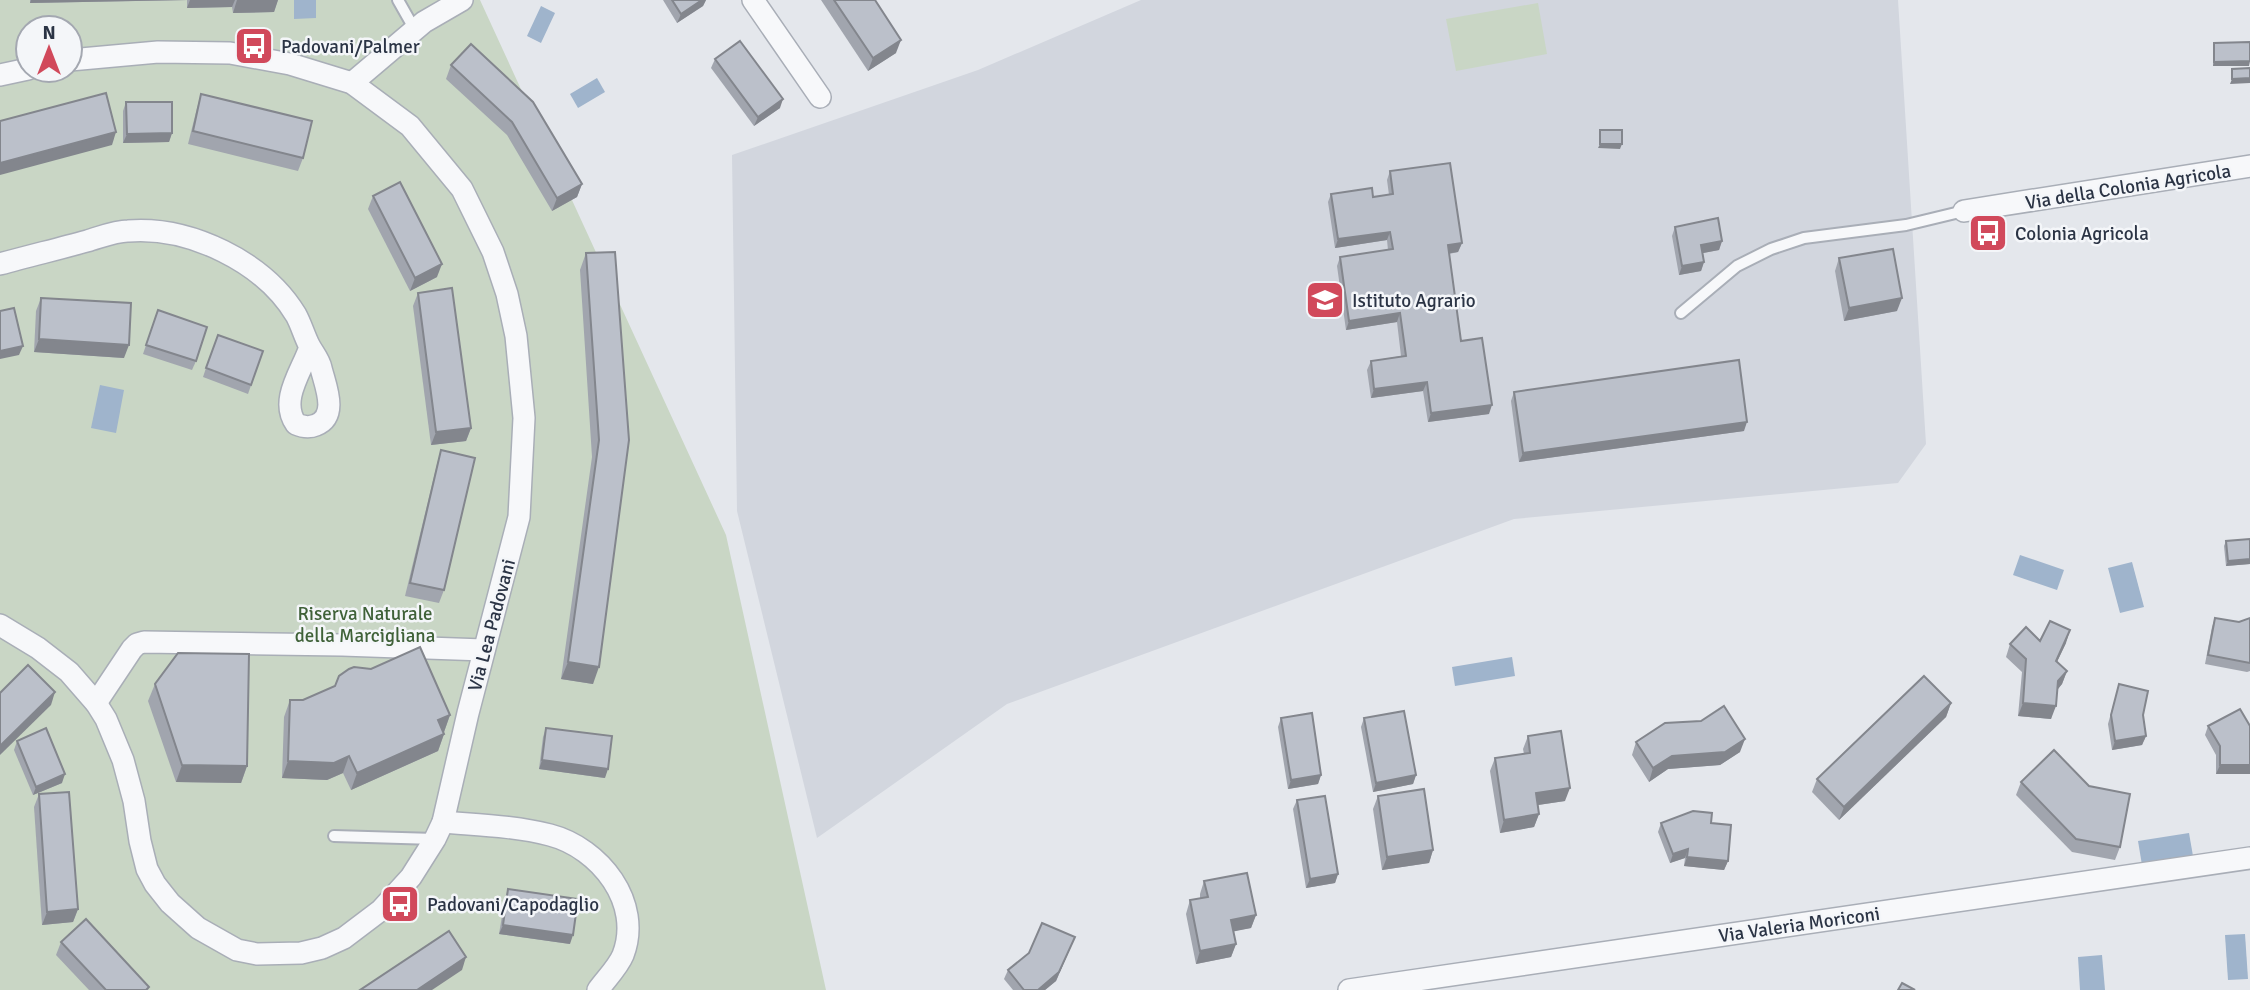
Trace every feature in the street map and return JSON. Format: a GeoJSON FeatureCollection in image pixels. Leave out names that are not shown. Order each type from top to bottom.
{"type":"FeatureCollection","features":[{"type":"Feature","properties":{"kind":"street"},"geometry":{"type":"LineString","coordinates":[[352,83],[424,22],[462,0]]}},
{"type":"Feature","properties":{"kind":"street"},"geometry":{"type":"LineString","coordinates":[[753,0],[820,97]]}},
{"type":"Feature","properties":{"kind":"street","name":"Via Lea Padovani"},"geometry":{"type":"LineString","coordinates":[[0,625],[55,660],[82,685],[106,719],[123,760],[147,869],[170,903],[198,928],[237,950],[257,954],[301,953],[322,948],[344,938],[381,910],[399,892],[439,830],[519,517],[524,418],[516,336],[509,304],[493,251],[462,189],[410,126],[352,83],[290,64],[230,53],[158,52],[84,59]]}},
{"type":"Feature","properties":{"kind":"street","name":"Via della Colonia Agricola"},"geometry":{"type":"LineString","coordinates":[[1964,211],[2250,166]]}},
{"type":"Feature","properties":{"kind":"street"},"geometry":{"type":"LineString","coordinates":[[0,264],[125,231],[156,229],[181,235],[205,242],[262,276],[281,295],[296,316],[310,347]]}},
{"type":"Feature","properties":{"kind":"street"},"geometry":{"type":"LineString","coordinates":[[96,703],[132,649],[145,642],[484,650]]}},
{"type":"Feature","properties":{"kind":"street"},"geometry":{"type":"LineString","coordinates":[[439,830],[550,836],[575,846],[599,863],[618,889],[628,925],[622,957],[598,990]]}},
{"type":"Feature","properties":{"kind":"street","name":"Via Valeria Moriconi"},"geometry":{"type":"LineString","coordinates":[[1349,990],[2250,858]]}},
{"type":"Feature","properties":{"kind":"lane"},"geometry":{"type":"LineString","coordinates":[[398,0],[415,30]]}},
{"type":"Feature","properties":{"kind":"lane"},"geometry":{"type":"LineString","coordinates":[[1681,313],[1737,266],[1771,249],[1804,238],[1906,225],[1964,211]]}},
{"type":"Feature","properties":{"kind":"lane"},"geometry":{"type":"LineString","coordinates":[[334,836],[439,830]]}},
{"type":"Feature","properties":{"kind":"shaded area","name":"Istituto Agrario"},"geometry":{"type":"Polygon","coordinates":[[[1141,0],[1898,0],[1926,444],[1898,483],[1514,519],[1007,704],[817,838],[737,511],[732,155],[978,70],[1141,0]]]}},
{"type":"Feature","properties":{"kind":"green space","name":"Riserva Naturale della Marcigliana"},"geometry":{"type":"Polygon","coordinates":[[[0,0],[480,0],[726,535],[826,990],[0,990],[0,0]]]}},
{"type":"Feature","properties":{"kind":"green space"},"geometry":{"type":"Polygon","coordinates":[[[1538,3],[1547,54],[1456,71],[1446,19],[1538,3]]]}},
{"type":"Feature","properties":{"kind":"water"},"geometry":{"type":"Polygon","coordinates":[[[294,0],[316,0],[316,18],[294,19],[294,0]]]}},
{"type":"Feature","properties":{"kind":"water"},"geometry":{"type":"Polygon","coordinates":[[[541,6],[555,13],[541,43],[527,36],[541,6]]]}},
{"type":"Feature","properties":{"kind":"water"},"geometry":{"type":"Polygon","coordinates":[[[597,78],[605,92],[578,108],[570,94],[597,78]]]}},
{"type":"Feature","properties":{"kind":"water"},"geometry":{"type":"Polygon","coordinates":[[[100,385],[124,390],[116,433],[91,428],[100,385]]]}},
{"type":"Feature","properties":{"kind":"water"},"geometry":{"type":"Polygon","coordinates":[[[2020,555],[2064,570],[2057,590],[2013,575],[2020,555]]]}},
{"type":"Feature","properties":{"kind":"water"},"geometry":{"type":"Polygon","coordinates":[[[2132,562],[2144,607],[2120,613],[2108,568],[2132,562]]]}},
{"type":"Feature","properties":{"kind":"water"},"geometry":{"type":"Polygon","coordinates":[[[1512,657],[1515,676],[1455,686],[1452,667],[1512,657]]]}},
{"type":"Feature","properties":{"kind":"water"},"geometry":{"type":"Polygon","coordinates":[[[2189,833],[2193,856],[2142,865],[2138,841],[2189,833]]]}},
{"type":"Feature","properties":{"kind":"water"},"geometry":{"type":"Polygon","coordinates":[[[2245,934],[2248,979],[2228,980],[2225,935],[2245,934]]]}},
{"type":"Feature","properties":{"kind":"water"},"geometry":{"type":"Polygon","coordinates":[[[2102,955],[2105,990],[2080,990],[2078,957],[2102,955]]]}},
{"type":"Feature","properties":{"kind":"building"},"geometry":{"type":"Polygon","coordinates":[[[672,0],[702,0],[681,14],[672,0]]]}},
{"type":"Feature","properties":{"kind":"building"},"geometry":{"type":"Polygon","coordinates":[[[834,0],[875,0],[901,40],[873,58],[834,0]]]}},
{"type":"Feature","properties":{"kind":"building"},"geometry":{"type":"Polygon","coordinates":[[[740,41],[783,99],[758,117],[715,59],[740,41]]]}},
{"type":"Feature","properties":{"kind":"building"},"geometry":{"type":"Polygon","coordinates":[[[2250,42],[2250,61],[2214,62],[2214,43],[2250,42]]]}},
{"type":"Feature","properties":{"kind":"building"},"geometry":{"type":"Polygon","coordinates":[[[471,44],[533,102],[582,184],[557,198],[512,122],[451,65],[471,44]]]}},
{"type":"Feature","properties":{"kind":"building"},"geometry":{"type":"Polygon","coordinates":[[[2250,68],[2250,78],[2232,79],[2232,69],[2250,68]]]}},
{"type":"Feature","properties":{"kind":"building"},"geometry":{"type":"Polygon","coordinates":[[[106,93],[116,132],[0,163],[0,121],[106,93]]]}},
{"type":"Feature","properties":{"kind":"building"},"geometry":{"type":"Polygon","coordinates":[[[201,94],[312,121],[303,158],[193,131],[201,94]]]}},
{"type":"Feature","properties":{"kind":"building"},"geometry":{"type":"Polygon","coordinates":[[[126,102],[172,102],[172,133],[127,134],[126,102]]]}},
{"type":"Feature","properties":{"kind":"building"},"geometry":{"type":"Polygon","coordinates":[[[1600,130],[1622,130],[1622,144],[1600,144],[1600,130]]]}},
{"type":"Feature","properties":{"kind":"building"},"geometry":{"type":"Polygon","coordinates":[[[1450,163],[1462,243],[1448,245],[1461,341],[1482,338],[1492,405],[1431,413],[1427,382],[1374,389],[1371,361],[1406,356],[1400,313],[1349,321],[1340,257],[1393,249],[1390,232],[1338,239],[1331,194],[1372,188],[1373,197],[1393,194],[1390,171],[1450,163]]]}},
{"type":"Feature","properties":{"kind":"building"},"geometry":{"type":"Polygon","coordinates":[[[400,182],[442,264],[415,278],[373,196],[400,182]]]}},
{"type":"Feature","properties":{"kind":"building"},"geometry":{"type":"Polygon","coordinates":[[[1718,218],[1722,241],[1701,245],[1704,262],[1682,266],[1675,227],[1718,218]]]}},
{"type":"Feature","properties":{"kind":"building"},"geometry":{"type":"Polygon","coordinates":[[[1893,249],[1902,298],[1849,308],[1839,258],[1893,249]]]}},
{"type":"Feature","properties":{"kind":"building"},"geometry":{"type":"Polygon","coordinates":[[[615,252],[629,440],[599,667],[568,662],[599,440],[586,253],[615,252]]]}},
{"type":"Feature","properties":{"kind":"building"},"geometry":{"type":"Polygon","coordinates":[[[452,288],[471,428],[436,432],[418,293],[452,288]]]}},
{"type":"Feature","properties":{"kind":"building"},"geometry":{"type":"Polygon","coordinates":[[[41,298],[131,303],[129,345],[39,339],[41,298]]]}},
{"type":"Feature","properties":{"kind":"building"},"geometry":{"type":"Polygon","coordinates":[[[14,308],[23,346],[0,351],[0,311],[14,308]]]}},
{"type":"Feature","properties":{"kind":"building"},"geometry":{"type":"Polygon","coordinates":[[[158,310],[207,327],[196,361],[146,345],[158,310]]]}},
{"type":"Feature","properties":{"kind":"building"},"geometry":{"type":"Polygon","coordinates":[[[218,335],[263,351],[251,385],[206,368],[218,335]]]}},
{"type":"Feature","properties":{"kind":"building"},"geometry":{"type":"Polygon","coordinates":[[[1739,360],[1747,422],[1523,453],[1514,392],[1739,360]]]}},
{"type":"Feature","properties":{"kind":"building"},"geometry":{"type":"Polygon","coordinates":[[[441,450],[475,458],[444,590],[410,583],[441,450]]]}},
{"type":"Feature","properties":{"kind":"building"},"geometry":{"type":"Polygon","coordinates":[[[2250,539],[2250,559],[2228,561],[2226,541],[2250,539]]]}},
{"type":"Feature","properties":{"kind":"building"},"geometry":{"type":"Polygon","coordinates":[[[2215,618],[2239,622],[2250,618],[2250,663],[2208,655],[2215,618]]]}},
{"type":"Feature","properties":{"kind":"building"},"geometry":{"type":"Polygon","coordinates":[[[2050,621],[2070,630],[2056,661],[2067,671],[2058,681],[2056,706],[2023,703],[2026,659],[2010,644],[2026,627],[2040,641],[2050,621]]]}},
{"type":"Feature","properties":{"kind":"building"},"geometry":{"type":"Polygon","coordinates":[[[420,647],[450,715],[438,720],[444,734],[357,773],[349,756],[334,763],[288,761],[290,700],[303,700],[335,686],[339,676],[349,669],[371,669],[420,647]]]}},
{"type":"Feature","properties":{"kind":"building"},"geometry":{"type":"Polygon","coordinates":[[[178,653],[249,654],[247,766],[182,765],[155,684],[178,653]]]}},
{"type":"Feature","properties":{"kind":"building"},"geometry":{"type":"Polygon","coordinates":[[[28,665],[55,692],[0,746],[0,693],[28,665]]]}},
{"type":"Feature","properties":{"kind":"building"},"geometry":{"type":"Polygon","coordinates":[[[1924,676],[1951,703],[1844,807],[1817,779],[1924,676]]]}},
{"type":"Feature","properties":{"kind":"building"},"geometry":{"type":"Polygon","coordinates":[[[2119,684],[2148,691],[2143,715],[2146,736],[2115,741],[2111,715],[2119,684]]]}},
{"type":"Feature","properties":{"kind":"building"},"geometry":{"type":"Polygon","coordinates":[[[1724,706],[1745,739],[1725,752],[1672,756],[1653,768],[1636,742],[1665,723],[1701,721],[1724,706]]]}},
{"type":"Feature","properties":{"kind":"building"},"geometry":{"type":"Polygon","coordinates":[[[2240,709],[2250,726],[2250,765],[2220,765],[2220,746],[2208,726],[2240,709]]]}},
{"type":"Feature","properties":{"kind":"building"},"geometry":{"type":"Polygon","coordinates":[[[1404,711],[1416,775],[1376,783],[1364,718],[1404,711]]]}},
{"type":"Feature","properties":{"kind":"building"},"geometry":{"type":"Polygon","coordinates":[[[1312,713],[1321,775],[1291,780],[1281,718],[1312,713]]]}},
{"type":"Feature","properties":{"kind":"building"},"geometry":{"type":"Polygon","coordinates":[[[46,728],[65,774],[36,787],[17,741],[46,728]]]}},
{"type":"Feature","properties":{"kind":"building"},"geometry":{"type":"Polygon","coordinates":[[[546,728],[612,736],[608,769],[542,760],[546,728]]]}},
{"type":"Feature","properties":{"kind":"building"},"geometry":{"type":"Polygon","coordinates":[[[1561,731],[1570,788],[1536,793],[1539,814],[1504,820],[1495,758],[1530,753],[1528,736],[1561,731]]]}},
{"type":"Feature","properties":{"kind":"building"},"geometry":{"type":"Polygon","coordinates":[[[2054,750],[2089,786],[2130,794],[2120,847],[2076,839],[2021,782],[2054,750]]]}},
{"type":"Feature","properties":{"kind":"building"},"geometry":{"type":"Polygon","coordinates":[[[1424,789],[1433,850],[1387,857],[1378,796],[1424,789]]]}},
{"type":"Feature","properties":{"kind":"building"},"geometry":{"type":"Polygon","coordinates":[[[69,792],[78,909],[47,912],[39,794],[69,792]]]}},
{"type":"Feature","properties":{"kind":"building"},"geometry":{"type":"Polygon","coordinates":[[[1325,796],[1338,874],[1310,879],[1297,800],[1325,796]]]}},
{"type":"Feature","properties":{"kind":"building"},"geometry":{"type":"Polygon","coordinates":[[[1693,811],[1712,813],[1711,823],[1731,825],[1728,861],[1687,857],[1688,849],[1673,854],[1661,823],[1693,811]]]}},
{"type":"Feature","properties":{"kind":"building"},"geometry":{"type":"Polygon","coordinates":[[[1247,873],[1256,915],[1231,920],[1236,944],[1200,951],[1190,900],[1208,897],[1204,881],[1247,873]]]}},
{"type":"Feature","properties":{"kind":"building"},"geometry":{"type":"Polygon","coordinates":[[[508,889],[578,899],[573,935],[503,925],[508,889]]]}},
{"type":"Feature","properties":{"kind":"building"},"geometry":{"type":"Polygon","coordinates":[[[86,919],[149,987],[146,990],[106,990],[61,942],[86,919]]]}},
{"type":"Feature","properties":{"kind":"building"},"geometry":{"type":"Polygon","coordinates":[[[1042,923],[1075,937],[1059,972],[1038,990],[1024,990],[1008,970],[1029,953],[1042,923]]]}},
{"type":"Feature","properties":{"kind":"building"},"geometry":{"type":"Polygon","coordinates":[[[449,931],[466,957],[417,990],[360,990],[449,931]]]}},
{"type":"Feature","properties":{"kind":"building"},"geometry":{"type":"Polygon","coordinates":[[[1902,983],[1915,990],[1898,990],[1902,983]]]}},
{"type":"Feature","properties":{"kind":"place","name":"Padovani/Palmer"},"geometry":{"type":"Point","coordinates":[254,46]}},
{"type":"Feature","properties":{"kind":"place","name":"Colonia Agricola"},"geometry":{"type":"Point","coordinates":[1988,233]}},
{"type":"Feature","properties":{"kind":"place","name":"Istituto Agrario"},"geometry":{"type":"Point","coordinates":[1325,300]}},
{"type":"Feature","properties":{"kind":"place","name":"Padovani/Capodaglio"},"geometry":{"type":"Point","coordinates":[400,904]}}]}
